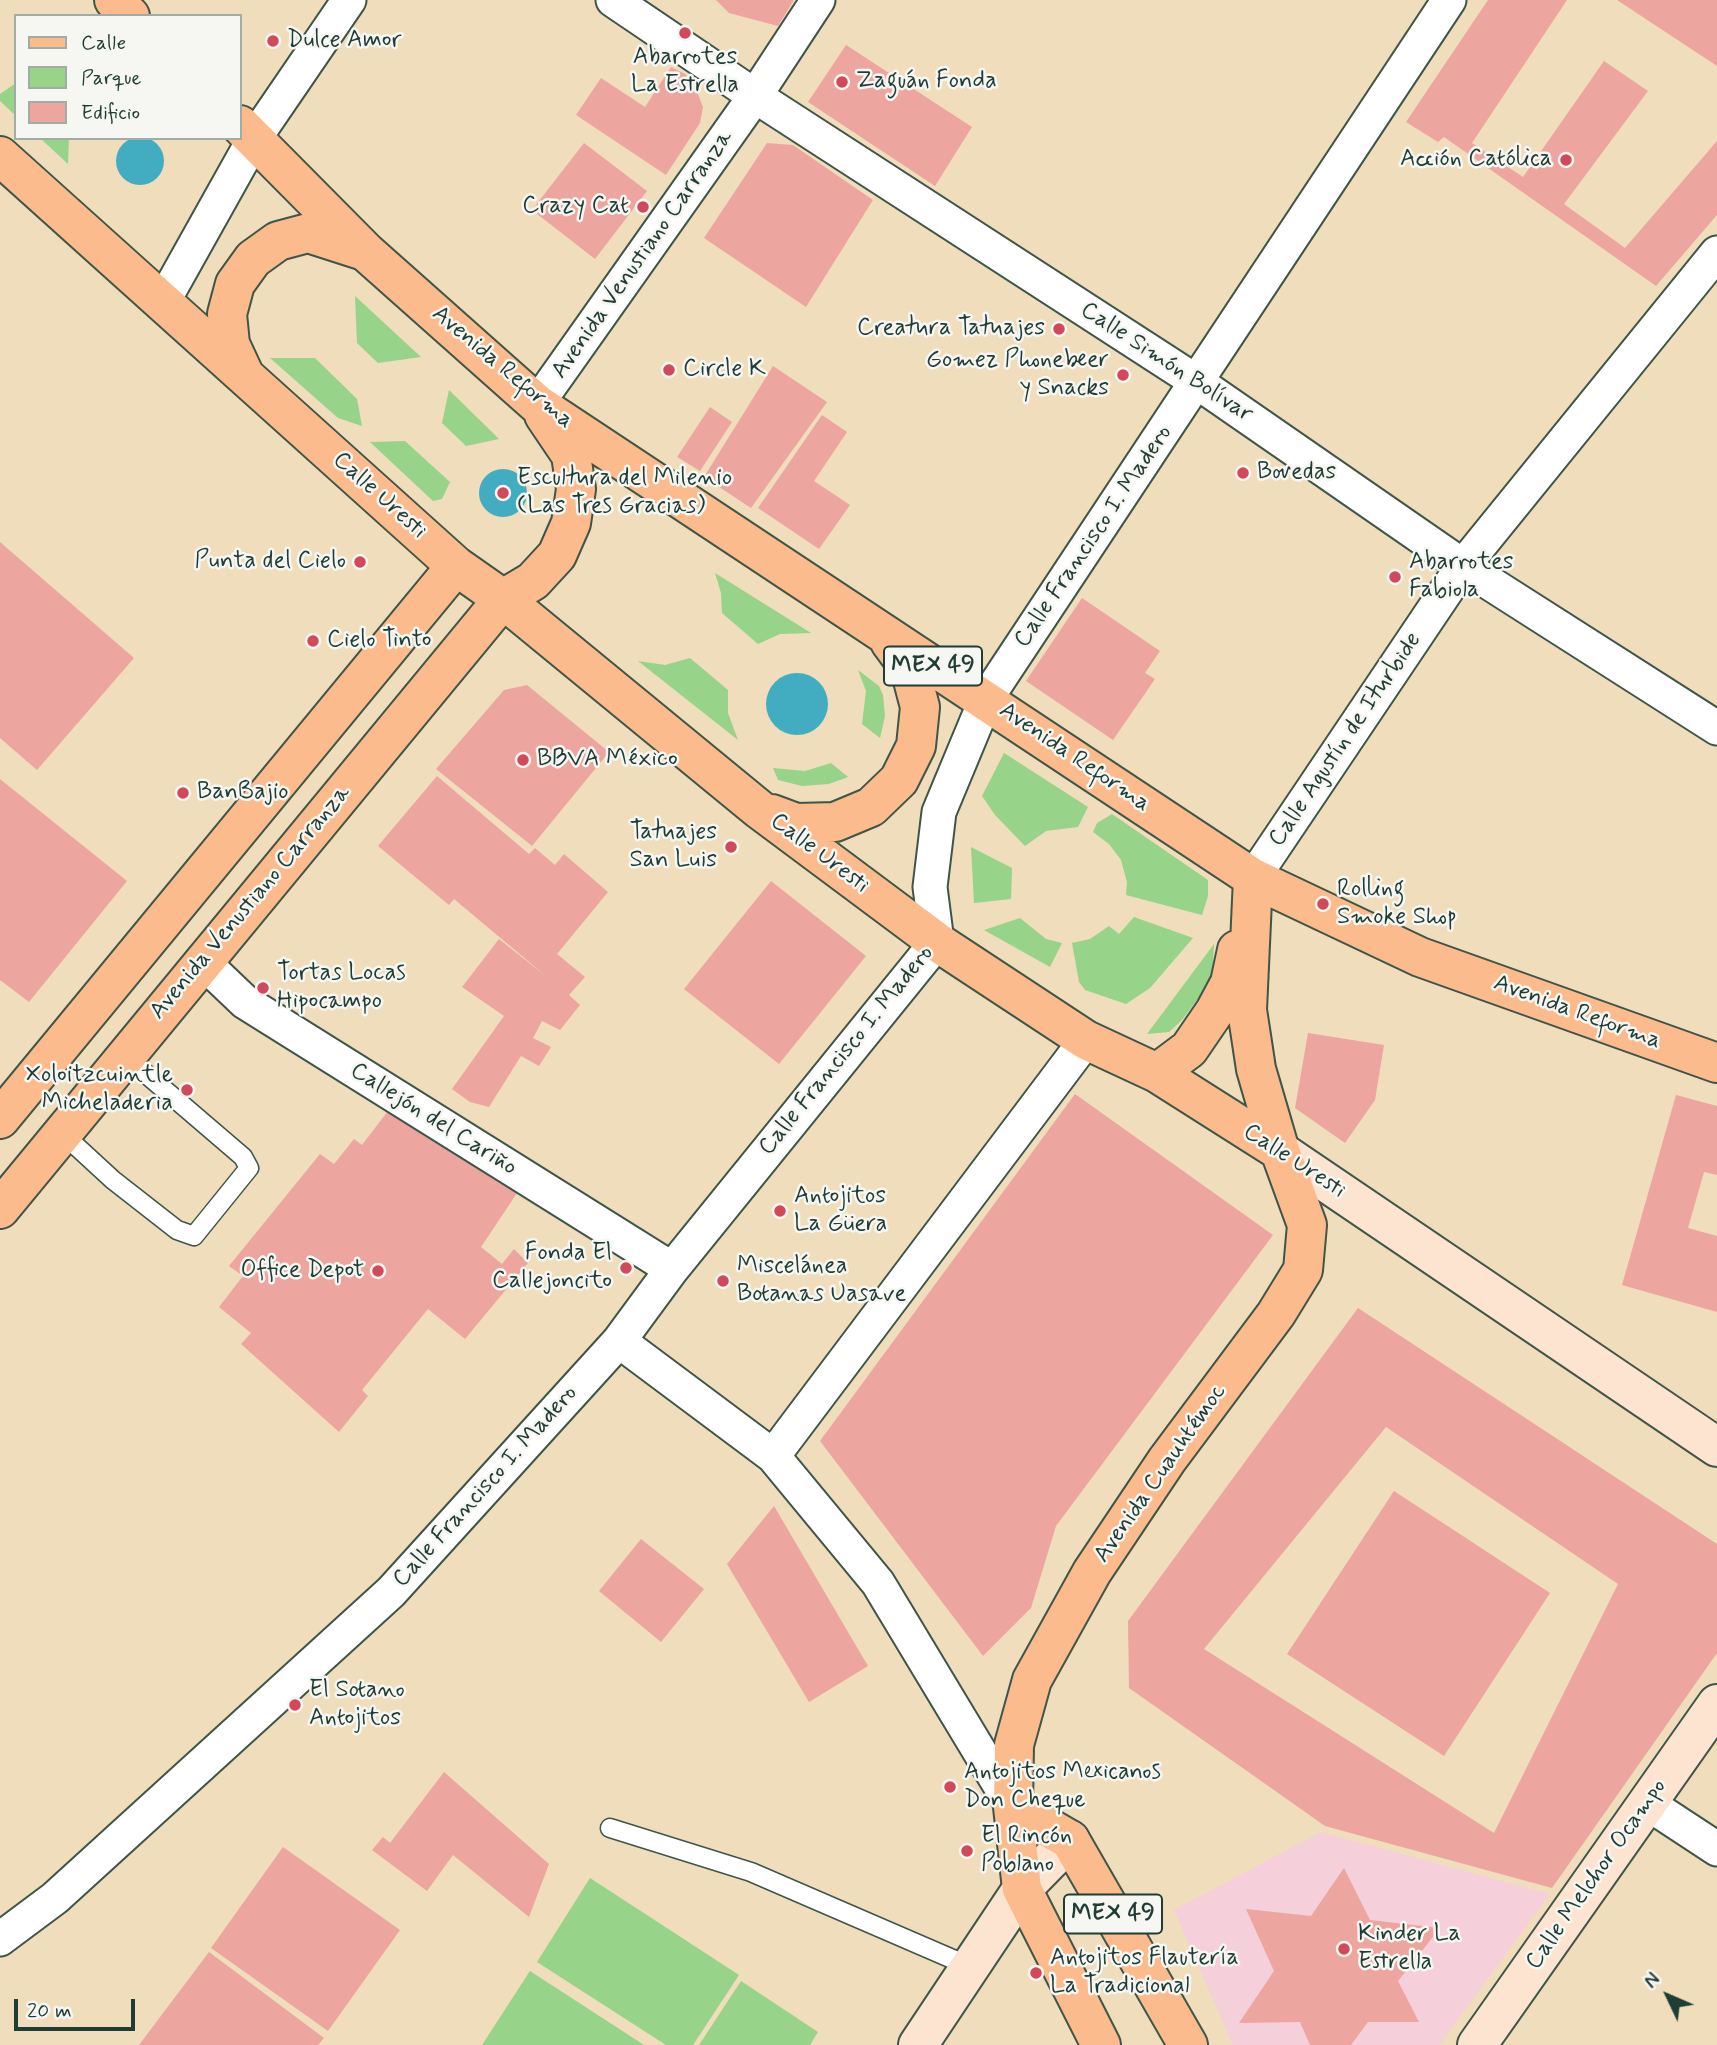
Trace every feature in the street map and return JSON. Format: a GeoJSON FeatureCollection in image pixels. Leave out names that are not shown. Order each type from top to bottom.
{"type":"FeatureCollection","features":[{"type":"Feature","properties":{"kind":"main road"},"geometry":{"type":"LineString","coordinates":[[114,0],[128,14]]}},
{"type":"Feature","properties":{"kind":"main road","name":"Avenida Reforma"},"geometry":{"type":"LineString","coordinates":[[247,132],[366,252],[537,404],[1242,871],[1420,957],[1717,1063]]}},
{"type":"Feature","properties":{"kind":"main road","name":"Calle Uresti"},"geometry":{"type":"LineString","coordinates":[[0,156],[164,300],[456,566],[503,599],[760,810],[937,942],[1086,1040],[1157,1073],[1280,1151]]}},
{"type":"Feature","properties":{"kind":"main road"},"geometry":{"type":"LineString","coordinates":[[243,372],[230,344],[227,314],[235,284],[253,259],[278,241],[308,233],[366,252]]}},
{"type":"Feature","properties":{"kind":"main road","name":"Avenida Venustiano Carranza"},"geometry":{"type":"LineString","coordinates":[[0,1209],[124,1055],[503,599],[533,581],[557,555],[571,523],[576,489],[571,455],[537,404]]}},
{"type":"Feature","properties":{"kind":"main road"},"geometry":{"type":"LineString","coordinates":[[0,1119],[456,566]]}},
{"type":"Feature","properties":{"kind":"main road"},"geometry":{"type":"LineString","coordinates":[[760,810],[796,823],[835,822],[872,807],[900,780],[916,746],[920,707],[910,669],[887,638]]}},
{"type":"Feature","properties":{"kind":"main road"},"geometry":{"type":"LineString","coordinates":[[1157,1073],[1189,1049],[1230,983],[1242,906],[1242,871]]}},
{"type":"Feature","properties":{"kind":"main road"},"geometry":{"type":"LineString","coordinates":[[1242,871],[1247,1010],[1256,1069],[1280,1151]]}},
{"type":"Feature","properties":{"kind":"main road","name":"Avenida Cuauhtémoc"},"geometry":{"type":"LineString","coordinates":[[1013,1807],[1014,1745],[1032,1680],[1092,1572],[1167,1460],[1276,1314],[1303,1270],[1307,1225],[1280,1151]]}},
{"type":"Feature","properties":{"kind":"main road"},"geometry":{"type":"LineString","coordinates":[[1013,1807],[1070,1840]]}},
{"type":"Feature","properties":{"kind":"main road","name":"MEX 49"},"geometry":{"type":"LineString","coordinates":[[1013,1807],[1022,1889],[1101,2045]]}},
{"type":"Feature","properties":{"kind":"main road","name":"MEX 49"},"geometry":{"type":"LineString","coordinates":[[1070,1840],[1188,2045]]}},
{"type":"Feature","properties":{"kind":"street"},"geometry":{"type":"LineString","coordinates":[[164,300],[247,132],[349,0]]}},
{"type":"Feature","properties":{"kind":"street","name":"Calle Simón Bolívar"},"geometry":{"type":"LineString","coordinates":[[613,0],[755,96],[1197,382],[1463,566],[1717,728]]}},
{"type":"Feature","properties":{"kind":"street","name":"Avenida Venustiano Carranza"},"geometry":{"type":"LineString","coordinates":[[537,404],[755,96],[818,0]]}},
{"type":"Feature","properties":{"kind":"street","name":"Calle Francisco I. Madero"},"geometry":{"type":"LineString","coordinates":[[0,1939],[55,1898],[391,1592],[619,1341],[672,1269],[937,942],[930,887],[939,811],[986,699],[1449,0]]}},
{"type":"Feature","properties":{"kind":"street","name":"Calle Agustín de Iturbide"},"geometry":{"type":"LineString","coordinates":[[1242,871],[1463,566],[1716,256]]}},
{"type":"Feature","properties":{"kind":"street","name":"Callejón del Cariño"},"geometry":{"type":"LineString","coordinates":[[202,961],[245,1002],[672,1269]]}},
{"type":"Feature","properties":{"kind":"street"},"geometry":{"type":"LineString","coordinates":[[774,1456],[1086,1040]]}},
{"type":"Feature","properties":{"kind":"street","name":"Calle Uresti"},"geometry":{"type":"LineString","coordinates":[[1280,1151],[1717,1447]]}},
{"type":"Feature","properties":{"kind":"street"},"geometry":{"type":"LineString","coordinates":[[619,1341],[774,1456],[878,1583],[1013,1807]]}},
{"type":"Feature","properties":{"kind":"street","name":"Calle Melchor Ocampo"},"geometry":{"type":"LineString","coordinates":[[1477,2045],[1717,1704]]}},
{"type":"Feature","properties":{"kind":"street"},"geometry":{"type":"LineString","coordinates":[[1647,1803],[1717,1849]]}},
{"type":"Feature","properties":{"kind":"street"},"geometry":{"type":"LineString","coordinates":[[918,2045],[1022,1889],[1070,1840]]}},
{"type":"Feature","properties":{"kind":"lane"},"geometry":{"type":"LineString","coordinates":[[63,1134],[113,1180],[177,1230],[194,1236],[249,1168],[243,1157],[124,1055]]}},
{"type":"Feature","properties":{"kind":"lane"},"geometry":{"type":"LineString","coordinates":[[610,1828],[751,1872],[971,1967]]}},
{"type":"Feature","properties":{"kind":"shaded area"},"geometry":{"type":"Polygon","coordinates":[[[1321,1832],[1550,1894],[1439,2045],[1233,2045],[1174,1910],[1321,1832]]]}},
{"type":"Feature","properties":{"kind":"green space"},"geometry":{"type":"Polygon","coordinates":[[[14,84],[14,114],[0,101],[0,94],[14,84]]]}},
{"type":"Feature","properties":{"kind":"green space"},"geometry":{"type":"Polygon","coordinates":[[[42,140],[69,140],[68,164],[42,140]]]}},
{"type":"Feature","properties":{"kind":"green space"},"geometry":{"type":"Polygon","coordinates":[[[355,296],[421,357],[378,363],[357,343],[355,296]]]}},
{"type":"Feature","properties":{"kind":"green space"},"geometry":{"type":"Polygon","coordinates":[[[270,358],[315,358],[357,399],[362,426],[338,418],[270,358]]]}},
{"type":"Feature","properties":{"kind":"green space"},"geometry":{"type":"Polygon","coordinates":[[[449,390],[499,439],[466,446],[442,423],[449,390]]]}},
{"type":"Feature","properties":{"kind":"green space"},"geometry":{"type":"Polygon","coordinates":[[[405,441],[450,482],[442,499],[433,501],[370,442],[405,441]]]}},
{"type":"Feature","properties":{"kind":"green space"},"geometry":{"type":"Polygon","coordinates":[[[715,573],[811,633],[780,634],[758,644],[722,613],[721,593],[715,573]]]}},
{"type":"Feature","properties":{"kind":"green space"},"geometry":{"type":"Polygon","coordinates":[[[690,658],[728,690],[728,713],[738,740],[638,661],[665,665],[690,658]]]}},
{"type":"Feature","properties":{"kind":"green space"},"geometry":{"type":"Polygon","coordinates":[[[858,670],[879,686],[883,695],[885,716],[880,738],[862,724],[866,691],[858,670]]]}},
{"type":"Feature","properties":{"kind":"green space"},"geometry":{"type":"Polygon","coordinates":[[[1004,753],[1088,807],[1078,827],[1046,831],[1025,846],[995,815],[982,796],[1004,753]]]}},
{"type":"Feature","properties":{"kind":"green space"},"geometry":{"type":"Polygon","coordinates":[[[831,763],[848,777],[829,784],[802,786],[778,780],[773,768],[805,771],[831,763]]]}},
{"type":"Feature","properties":{"kind":"green space"},"geometry":{"type":"Polygon","coordinates":[[[1112,814],[1208,880],[1208,896],[1202,915],[1126,895],[1127,882],[1121,860],[1109,844],[1093,832],[1097,823],[1112,814]]]}},
{"type":"Feature","properties":{"kind":"green space"},"geometry":{"type":"Polygon","coordinates":[[[971,847],[1012,868],[1011,899],[974,903],[971,847]]]}},
{"type":"Feature","properties":{"kind":"green space"},"geometry":{"type":"Polygon","coordinates":[[[1134,917],[1193,938],[1150,988],[1126,1004],[1085,990],[1079,982],[1072,943],[1090,939],[1109,926],[1119,934],[1134,917]]]}},
{"type":"Feature","properties":{"kind":"green space"},"geometry":{"type":"Polygon","coordinates":[[[1020,918],[1046,939],[1062,943],[1050,967],[984,930],[1020,918]]]}},
{"type":"Feature","properties":{"kind":"green space"},"geometry":{"type":"Polygon","coordinates":[[[1214,944],[1212,980],[1182,1020],[1169,1032],[1147,1034],[1214,944]]]}},
{"type":"Feature","properties":{"kind":"green space"},"geometry":{"type":"Polygon","coordinates":[[[590,1878],[739,1975],[693,2045],[666,2045],[537,1962],[590,1878]]]}},
{"type":"Feature","properties":{"kind":"green space"},"geometry":{"type":"Polygon","coordinates":[[[530,1971],[644,2045],[482,2045],[530,1971]]]}},
{"type":"Feature","properties":{"kind":"green space"},"geometry":{"type":"Polygon","coordinates":[[[741,1981],[818,2032],[810,2045],[699,2045],[741,1981]]]}},
{"type":"Feature","properties":{"kind":"water"},"geometry":{"type":"Polygon","coordinates":[[[129,140],[151,140],[162,152],[162,170],[157,178],[149,183],[131,183],[123,178],[118,170],[118,152],[129,140]]]}},
{"type":"Feature","properties":{"kind":"water"},"geometry":{"type":"Polygon","coordinates":[[[503,469],[520,476],[527,493],[520,510],[503,517],[486,510],[479,493],[486,476],[503,469]]]}},
{"type":"Feature","properties":{"kind":"water"},"geometry":{"type":"Polygon","coordinates":[[[797,673],[819,682],[828,704],[819,726],[797,735],[775,726],[766,704],[775,682],[797,673]]]}},
{"type":"Feature","properties":{"kind":"building"},"geometry":{"type":"Polygon","coordinates":[[[716,0],[794,0],[778,26],[729,13],[716,0]]]}},
{"type":"Feature","properties":{"kind":"building","name":"Acción Católica"},"geometry":{"type":"Polygon","coordinates":[[[1488,0],[1567,0],[1472,143],[1523,177],[1604,61],[1648,91],[1564,204],[1625,248],[1717,141],[1717,215],[1656,286],[1444,137],[1438,142],[1406,122],[1488,0]]]}},
{"type":"Feature","properties":{"kind":"building"},"geometry":{"type":"Polygon","coordinates":[[[1617,0],[1717,0],[1717,66],[1617,0]]]}},
{"type":"Feature","properties":{"kind":"building"},"geometry":{"type":"Polygon","coordinates":[[[846,45],[972,127],[935,186],[808,102],[846,45]]]}},
{"type":"Feature","properties":{"kind":"building"},"geometry":{"type":"Polygon","coordinates":[[[671,67],[685,74],[694,84],[703,107],[700,123],[666,175],[576,115],[601,78],[645,107],[671,67]]]}},
{"type":"Feature","properties":{"kind":"building"},"geometry":{"type":"Polygon","coordinates":[[[584,143],[647,191],[595,259],[532,210],[584,143]]]}},
{"type":"Feature","properties":{"kind":"building"},"geometry":{"type":"Polygon","coordinates":[[[767,143],[793,145],[873,200],[806,307],[704,238],[767,143]]]}},
{"type":"Feature","properties":{"kind":"building"},"geometry":{"type":"Polygon","coordinates":[[[773,366],[827,402],[751,508],[704,477],[773,366]]]}},
{"type":"Feature","properties":{"kind":"building"},"geometry":{"type":"Polygon","coordinates":[[[710,407],[732,422],[700,471],[677,457],[710,407]]]}},
{"type":"Feature","properties":{"kind":"building"},"geometry":{"type":"Polygon","coordinates":[[[822,415],[847,432],[814,481],[850,505],[819,549],[758,508],[822,415]]]}},
{"type":"Feature","properties":{"kind":"building"},"geometry":{"type":"Polygon","coordinates":[[[0,542],[134,658],[37,770],[0,738],[0,542]]]}},
{"type":"Feature","properties":{"kind":"building"},"geometry":{"type":"Polygon","coordinates":[[[1082,598],[1160,651],[1145,673],[1155,679],[1113,740],[1026,681],[1082,598]]]}},
{"type":"Feature","properties":{"kind":"building","name":"BBVA México"},"geometry":{"type":"Polygon","coordinates":[[[527,685],[609,752],[532,846],[436,769],[504,690],[527,685]]]}},
{"type":"Feature","properties":{"kind":"building"},"geometry":{"type":"Polygon","coordinates":[[[437,776],[529,854],[535,848],[555,865],[564,854],[608,892],[557,954],[585,977],[569,995],[580,1005],[560,1030],[542,1021],[533,1038],[551,1047],[539,1066],[521,1056],[489,1107],[470,1102],[452,1089],[504,1016],[462,987],[499,939],[547,977],[454,899],[449,905],[378,846],[437,776]]]}},
{"type":"Feature","properties":{"kind":"building"},"geometry":{"type":"Polygon","coordinates":[[[0,779],[127,881],[29,1002],[0,980],[0,779]]]}},
{"type":"Feature","properties":{"kind":"building"},"geometry":{"type":"Polygon","coordinates":[[[771,881],[866,956],[779,1064],[684,989],[771,881]]]}},
{"type":"Feature","properties":{"kind":"building"},"geometry":{"type":"Polygon","coordinates":[[[1308,1033],[1384,1045],[1375,1100],[1345,1143],[1295,1108],[1308,1033]]]}},
{"type":"Feature","properties":{"kind":"building"},"geometry":{"type":"Polygon","coordinates":[[[1075,1094],[1273,1235],[1056,1526],[1031,1608],[983,1656],[820,1441],[1075,1094]]]}},
{"type":"Feature","properties":{"kind":"building"},"geometry":{"type":"Polygon","coordinates":[[[1676,1095],[1717,1106],[1717,1175],[1704,1172],[1688,1228],[1717,1236],[1717,1312],[1622,1285],[1676,1095]]]}},
{"type":"Feature","properties":{"kind":"building","name":"Office Depot"},"geometry":{"type":"Polygon","coordinates":[[[394,1103],[521,1187],[481,1247],[502,1264],[514,1249],[528,1263],[465,1339],[428,1309],[362,1390],[368,1396],[339,1432],[241,1344],[251,1333],[219,1307],[243,1276],[229,1266],[320,1154],[334,1164],[354,1139],[362,1145],[394,1103]]]}},
{"type":"Feature","properties":{"kind":"building"},"geometry":{"type":"Polygon","coordinates":[[[1358,1308],[1717,1544],[1717,1653],[1552,1888],[1325,1826],[1129,1688],[1128,1621],[1358,1308]],[[1386,1427],[1204,1649],[1494,1833],[1618,1584],[1386,1427]]]}},
{"type":"Feature","properties":{"kind":"building"},"geometry":{"type":"Polygon","coordinates":[[[1394,1491],[1550,1593],[1444,1756],[1287,1654],[1394,1491]]]}},
{"type":"Feature","properties":{"kind":"building"},"geometry":{"type":"Polygon","coordinates":[[[774,1506],[868,1666],[809,1702],[727,1564],[774,1506]]]}},
{"type":"Feature","properties":{"kind":"building"},"geometry":{"type":"Polygon","coordinates":[[[641,1539],[704,1589],[661,1642],[599,1591],[641,1539]]]}},
{"type":"Feature","properties":{"kind":"building"},"geometry":{"type":"Polygon","coordinates":[[[444,1772],[549,1864],[529,1917],[453,1855],[427,1891],[372,1850],[383,1837],[390,1843],[444,1772]]]}},
{"type":"Feature","properties":{"kind":"building"},"geometry":{"type":"Polygon","coordinates":[[[283,1847],[400,1930],[328,2031],[211,1948],[283,1847]]]}},
{"type":"Feature","properties":{"kind":"building","name":"Kinder La Estrella"},"geometry":{"type":"Polygon","coordinates":[[[1344,1868],[1370,1920],[1440,1928],[1398,1981],[1419,2022],[1368,2022],[1351,2045],[1310,2045],[1300,2022],[1239,2023],[1274,1971],[1246,1909],[1311,1916],[1344,1868]]]}},
{"type":"Feature","properties":{"kind":"building"},"geometry":{"type":"Polygon","coordinates":[[[209,1952],[324,2038],[318,2045],[139,2045],[209,1952]]]}},
{"type":"Feature","properties":{"kind":"place","name":"Abarrotes La Estrella"},"geometry":{"type":"Point","coordinates":[685,33]}},
{"type":"Feature","properties":{"kind":"place","name":"Dulce Amor"},"geometry":{"type":"Point","coordinates":[273,41]}},
{"type":"Feature","properties":{"kind":"place","name":"Zaguán Fonda"},"geometry":{"type":"Point","coordinates":[842,82]}},
{"type":"Feature","properties":{"kind":"place","name":"Acción Católica"},"geometry":{"type":"Point","coordinates":[1566,160]}},
{"type":"Feature","properties":{"kind":"place","name":"Crazy Cat"},"geometry":{"type":"Point","coordinates":[643,207]}},
{"type":"Feature","properties":{"kind":"place","name":"Creatura Tatuajes"},"geometry":{"type":"Point","coordinates":[1059,329]}},
{"type":"Feature","properties":{"kind":"place","name":"Circle K"},"geometry":{"type":"Point","coordinates":[669,370]}},
{"type":"Feature","properties":{"kind":"place","name":"Gomez Phonebeer y Snacks"},"geometry":{"type":"Point","coordinates":[1123,375]}},
{"type":"Feature","properties":{"kind":"place","name":"Bovedas"},"geometry":{"type":"Point","coordinates":[1243,473]}},
{"type":"Feature","properties":{"kind":"place","name":"Escultura del Milenio (Las Tres Gracias)"},"geometry":{"type":"Point","coordinates":[503,493]}},
{"type":"Feature","properties":{"kind":"place","name":"Punta del Cielo"},"geometry":{"type":"Point","coordinates":[360,562]}},
{"type":"Feature","properties":{"kind":"place","name":"Abarrotes Fabiola"},"geometry":{"type":"Point","coordinates":[1395,577]}},
{"type":"Feature","properties":{"kind":"place","name":"Cielo Tinto"},"geometry":{"type":"Point","coordinates":[313,641]}},
{"type":"Feature","properties":{"kind":"place","name":"BBVA México"},"geometry":{"type":"Point","coordinates":[523,760]}},
{"type":"Feature","properties":{"kind":"place","name":"BanBajio"},"geometry":{"type":"Point","coordinates":[183,793]}},
{"type":"Feature","properties":{"kind":"place","name":"Tatuajes San Luis"},"geometry":{"type":"Point","coordinates":[731,847]}},
{"type":"Feature","properties":{"kind":"place","name":"Rolling Smoke Shop"},"geometry":{"type":"Point","coordinates":[1323,904]}},
{"type":"Feature","properties":{"kind":"place","name":"Tortas Locas Hipocampo"},"geometry":{"type":"Point","coordinates":[263,988]}},
{"type":"Feature","properties":{"kind":"place","name":"Xoloitzcuintle Micheladeria"},"geometry":{"type":"Point","coordinates":[187,1090]}},
{"type":"Feature","properties":{"kind":"place","name":"Antojitos La Güera"},"geometry":{"type":"Point","coordinates":[780,1211]}},
{"type":"Feature","properties":{"kind":"place","name":"Fonda El Callejoncito"},"geometry":{"type":"Point","coordinates":[626,1268]}},
{"type":"Feature","properties":{"kind":"place","name":"Office Depot"},"geometry":{"type":"Point","coordinates":[378,1271]}},
{"type":"Feature","properties":{"kind":"place","name":"Miscelánea Botanas Uasave"},"geometry":{"type":"Point","coordinates":[723,1281]}},
{"type":"Feature","properties":{"kind":"place","name":"El Sotano Antojitos"},"geometry":{"type":"Point","coordinates":[295,1705]}},
{"type":"Feature","properties":{"kind":"place","name":"Antojitos Mexicanos Don Cheque"},"geometry":{"type":"Point","coordinates":[950,1787]}},
{"type":"Feature","properties":{"kind":"place","name":"El Rincón Poblano"},"geometry":{"type":"Point","coordinates":[967,1851]}},
{"type":"Feature","properties":{"kind":"place","name":"Kinder La Estrella"},"geometry":{"type":"Point","coordinates":[1344,1949]}},
{"type":"Feature","properties":{"kind":"place","name":"Antojitos Flautería La Tradicional"},"geometry":{"type":"Point","coordinates":[1036,1973]}}]}
